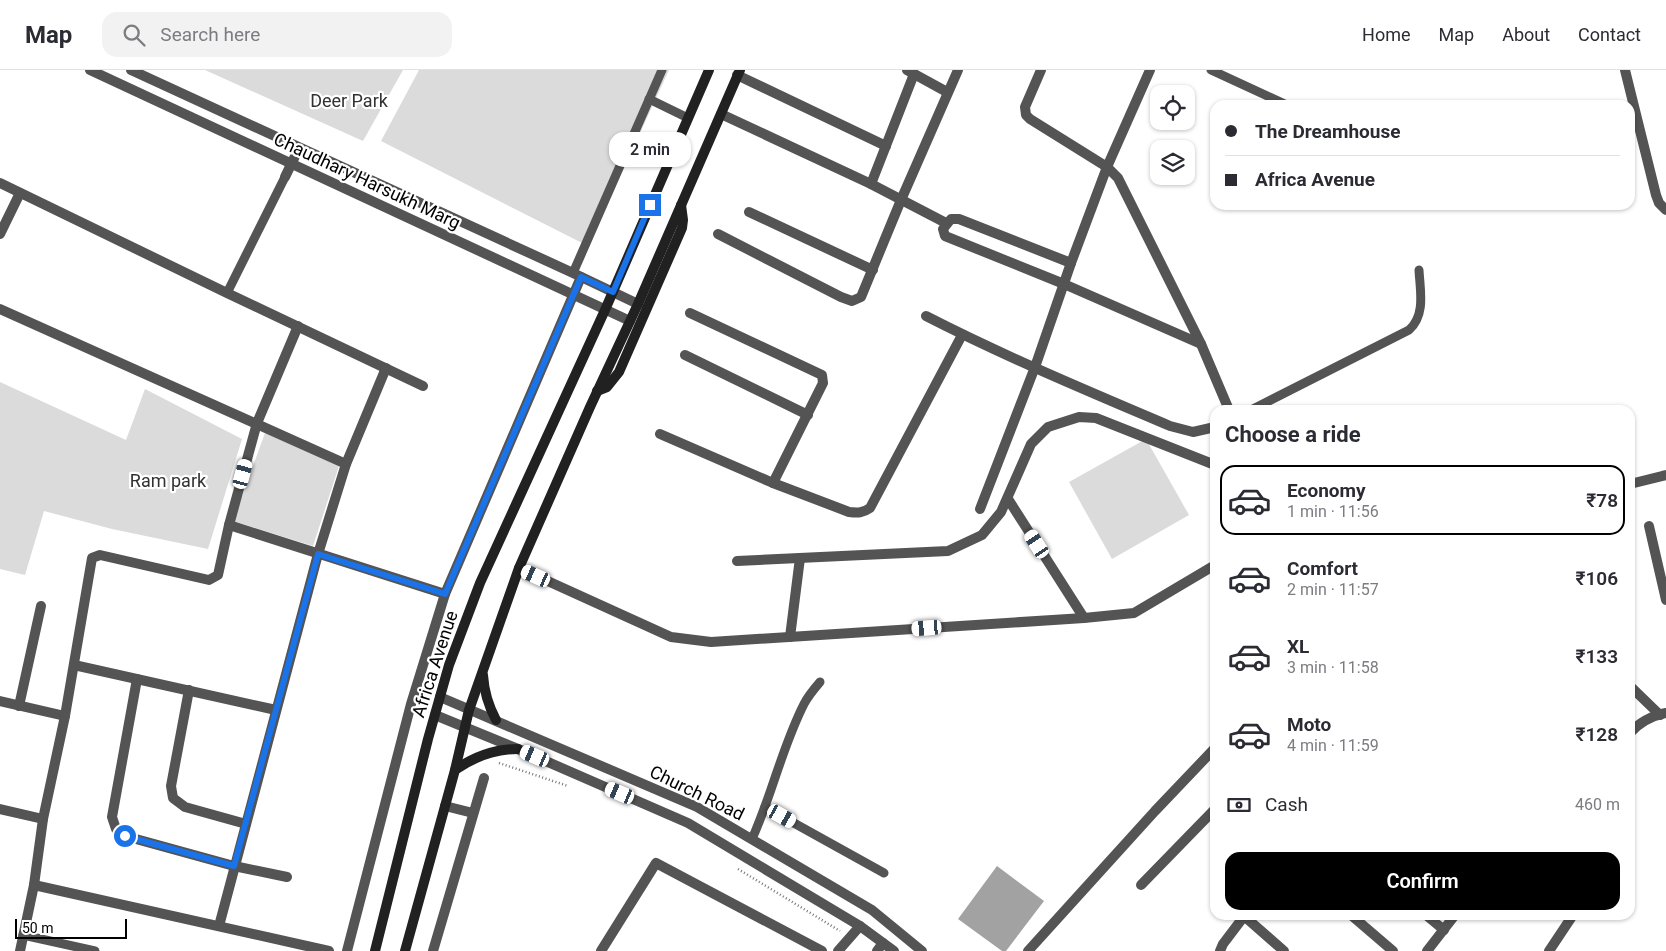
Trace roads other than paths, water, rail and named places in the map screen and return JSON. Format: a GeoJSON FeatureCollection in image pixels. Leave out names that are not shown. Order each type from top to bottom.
{"type":"FeatureCollection","features":[{"type":"Feature","properties":{"kind":"main road","name":"Africa Avenue"},"geometry":{"type":"LineString","coordinates":[[375,951],[449,665],[480,583],[605,310],[709,70]]}},
{"type":"Feature","properties":{"kind":"main road"},"geometry":{"type":"LineString","coordinates":[[405,951],[455,770],[464,726],[519,568],[597,391],[638,304],[738,73]]}},
{"type":"Feature","properties":{"kind":"main road"},"geometry":{"type":"LineString","coordinates":[[597,391],[607,387],[619,372],[642,323],[682,228],[681,204]]}},
{"type":"Feature","properties":{"kind":"main road"},"geometry":{"type":"LineString","coordinates":[[483,671],[484,691],[489,708],[496,720]]}},
{"type":"Feature","properties":{"kind":"main road"},"geometry":{"type":"LineString","coordinates":[[455,770],[469,760],[484,754],[501,749],[518,749]]}},
{"type":"Feature","properties":{"kind":"street","name":"Chaudhary Harsukh Marg"},"geometry":{"type":"LineString","coordinates":[[90,70],[630,321]]}},
{"type":"Feature","properties":{"kind":"street","name":"Chaudhary Harsukh Marg"},"geometry":{"type":"LineString","coordinates":[[131,70],[638,304]]}},
{"type":"Feature","properties":{"kind":"street"},"geometry":{"type":"LineString","coordinates":[[718,234],[848,300],[852,301],[861,297],[958,70]]}},
{"type":"Feature","properties":{"kind":"street"},"geometry":{"type":"LineString","coordinates":[[1041,70],[1024,107],[1026,115],[1114,172],[1124,187],[1200,344],[1227,405]]}},
{"type":"Feature","properties":{"kind":"street"},"geometry":{"type":"LineString","coordinates":[[980,509],[1035,368],[1071,263],[1107,167],[1150,70]]}},
{"type":"Feature","properties":{"kind":"street"},"geometry":{"type":"LineString","coordinates":[[1625,70],[1632,100]]}},
{"type":"Feature","properties":{"kind":"street"},"geometry":{"type":"LineString","coordinates":[[871,184],[886,146],[910,72],[948,92]]}},
{"type":"Feature","properties":{"kind":"street"},"geometry":{"type":"LineString","coordinates":[[738,73],[886,146]]}},
{"type":"Feature","properties":{"kind":"street"},"geometry":{"type":"LineString","coordinates":[[1635,110],[1656,195],[1659,203],[1666,210]]}},
{"type":"Feature","properties":{"kind":"street"},"geometry":{"type":"LineString","coordinates":[[721,114],[871,184],[946,223]]}},
{"type":"Feature","properties":{"kind":"street"},"geometry":{"type":"LineString","coordinates":[[285,177],[299,148]]}},
{"type":"Feature","properties":{"kind":"street"},"geometry":{"type":"LineString","coordinates":[[0,183],[423,386]]}},
{"type":"Feature","properties":{"kind":"street"},"geometry":{"type":"LineString","coordinates":[[0,234],[20,193]]}},
{"type":"Feature","properties":{"kind":"street"},"geometry":{"type":"LineString","coordinates":[[749,212],[873,270]]}},
{"type":"Feature","properties":{"kind":"street"},"geometry":{"type":"LineString","coordinates":[[1071,263],[959,218],[951,219],[943,229],[945,236],[1064,284],[1200,344]]}},
{"type":"Feature","properties":{"kind":"street"},"geometry":{"type":"LineString","coordinates":[[347,951],[411,704],[445,594],[574,295],[577,275]]}},
{"type":"Feature","properties":{"kind":"street"},"geometry":{"type":"LineString","coordinates":[[0,309],[346,464]]}},
{"type":"Feature","properties":{"kind":"street"},"geometry":{"type":"LineString","coordinates":[[690,313],[821,374],[823,382],[773,483]]}},
{"type":"Feature","properties":{"kind":"street"},"geometry":{"type":"LineString","coordinates":[[926,316],[962,335],[1035,368],[1182,430],[1193,432],[1210,428]]}},
{"type":"Feature","properties":{"kind":"street"},"geometry":{"type":"LineString","coordinates":[[20,951],[34,885],[43,819],[65,716],[92,558],[100,555],[209,580],[214,578],[219,570],[229,525],[257,423],[298,326]]}},
{"type":"Feature","properties":{"kind":"street"},"geometry":{"type":"LineString","coordinates":[[660,434],[773,483],[849,512],[857,513],[870,508],[962,335]]}},
{"type":"Feature","properties":{"kind":"street"},"geometry":{"type":"LineString","coordinates":[[685,355],[808,415]]}},
{"type":"Feature","properties":{"kind":"street"},"geometry":{"type":"LineString","coordinates":[[218,926],[318,554],[346,464],[386,368]]}},
{"type":"Feature","properties":{"kind":"street"},"geometry":{"type":"LineString","coordinates":[[737,561],[948,551],[982,535],[1002,512],[1031,444],[1048,427],[1078,417],[1096,418],[1210,463]]}},
{"type":"Feature","properties":{"kind":"street"},"geometry":{"type":"LineString","coordinates":[[1635,483],[1666,475]]}},
{"type":"Feature","properties":{"kind":"street"},"geometry":{"type":"LineString","coordinates":[[1008,499],[1084,618]]}},
{"type":"Feature","properties":{"kind":"street"},"geometry":{"type":"LineString","coordinates":[[229,525],[445,594]]}},
{"type":"Feature","properties":{"kind":"street"},"geometry":{"type":"LineString","coordinates":[[1649,526],[1666,600]]}},
{"type":"Feature","properties":{"kind":"street"},"geometry":{"type":"LineString","coordinates":[[790,637],[800,558]]}},
{"type":"Feature","properties":{"kind":"street"},"geometry":{"type":"LineString","coordinates":[[519,568],[672,637],[711,642],[1084,618],[1134,613],[1210,568]]}},
{"type":"Feature","properties":{"kind":"street"},"geometry":{"type":"LineString","coordinates":[[19,706],[41,606]]}},
{"type":"Feature","properties":{"kind":"street"},"geometry":{"type":"LineString","coordinates":[[74,665],[276,710]]}},
{"type":"Feature","properties":{"kind":"street"},"geometry":{"type":"LineString","coordinates":[[137,679],[112,817],[116,830],[125,836],[234,866],[287,877]]}},
{"type":"Feature","properties":{"kind":"street"},"geometry":{"type":"LineString","coordinates":[[189,690],[171,786],[173,798],[185,807],[246,824]]}},
{"type":"Feature","properties":{"kind":"street"},"geometry":{"type":"LineString","coordinates":[[1635,690],[1663,714]]}},
{"type":"Feature","properties":{"kind":"street","name":"Church Road"},"geometry":{"type":"LineString","coordinates":[[440,697],[697,807],[872,910],[922,951]]}},
{"type":"Feature","properties":{"kind":"street"},"geometry":{"type":"LineString","coordinates":[[0,701],[65,716]]}},
{"type":"Feature","properties":{"kind":"street"},"geometry":{"type":"LineString","coordinates":[[1635,725],[1653,716],[1663,714]]}},
{"type":"Feature","properties":{"kind":"street","name":"Church Road"},"geometry":{"type":"LineString","coordinates":[[435,716],[464,726],[688,823],[860,926],[880,947],[894,951]]}},
{"type":"Feature","properties":{"kind":"street"},"geometry":{"type":"LineString","coordinates":[[1028,951],[1155,810],[1210,753]]}},
{"type":"Feature","properties":{"kind":"street"},"geometry":{"type":"LineString","coordinates":[[433,951],[484,778]]}},
{"type":"Feature","properties":{"kind":"street"},"geometry":{"type":"LineString","coordinates":[[445,806],[473,813]]}},
{"type":"Feature","properties":{"kind":"street"},"geometry":{"type":"LineString","coordinates":[[0,809],[43,819]]}},
{"type":"Feature","properties":{"kind":"street"},"geometry":{"type":"LineString","coordinates":[[1141,885],[1210,814]]}},
{"type":"Feature","properties":{"kind":"street"},"geometry":{"type":"LineString","coordinates":[[602,951],[656,863],[822,951]]}},
{"type":"Feature","properties":{"kind":"street"},"geometry":{"type":"LineString","coordinates":[[34,885],[329,951]]}},
{"type":"Feature","properties":{"kind":"street"},"geometry":{"type":"LineString","coordinates":[[1220,951],[1222,944],[1242,920]]}},
{"type":"Feature","properties":{"kind":"street"},"geometry":{"type":"LineString","coordinates":[[1249,920],[1284,951]]}},
{"type":"Feature","properties":{"kind":"street"},"geometry":{"type":"LineString","coordinates":[[1357,920],[1393,951]]}},
{"type":"Feature","properties":{"kind":"street"},"geometry":{"type":"LineString","coordinates":[[1432,920],[1444,930]]}},
{"type":"Feature","properties":{"kind":"street"},"geometry":{"type":"LineString","coordinates":[[1427,951],[1451,920]]}},
{"type":"Feature","properties":{"kind":"street"},"geometry":{"type":"LineString","coordinates":[[1548,951],[1570,920]]}},
{"type":"Feature","properties":{"kind":"street"},"geometry":{"type":"LineString","coordinates":[[838,951],[860,926]]}},
{"type":"Feature","properties":{"kind":"lane"},"geometry":{"type":"LineString","coordinates":[[577,275],[662,70]]}},
{"type":"Feature","properties":{"kind":"lane"},"geometry":{"type":"LineString","coordinates":[[1211,70],[1276,100]]}},
{"type":"Feature","properties":{"kind":"lane"},"geometry":{"type":"LineString","coordinates":[[649,99],[688,118]]}},
{"type":"Feature","properties":{"kind":"lane"},"geometry":{"type":"LineString","coordinates":[[227,293],[285,177]]}},
{"type":"Feature","properties":{"kind":"lane"},"geometry":{"type":"LineString","coordinates":[[1261,405],[1409,330],[1417,321],[1421,310],[1419,270]]}},
{"type":"Feature","properties":{"kind":"lane"},"geometry":{"type":"LineString","coordinates":[[752,839],[765,807],[780,759],[804,703],[820,682]]}},
{"type":"Feature","properties":{"kind":"lane"},"geometry":{"type":"LineString","coordinates":[[765,807],[884,873]]}},
{"type":"Feature","properties":{"kind":"lane"},"geometry":{"type":"LineString","coordinates":[[23,935],[95,951]]}},
{"type":"Feature","properties":{"kind":"park label","name":"Deer Park"},"geometry":{"type":"Point","coordinates":[349,101]}},
{"type":"Feature","properties":{"kind":"park label","name":"Ram park"},"geometry":{"type":"Point","coordinates":[168,481]}}]}
